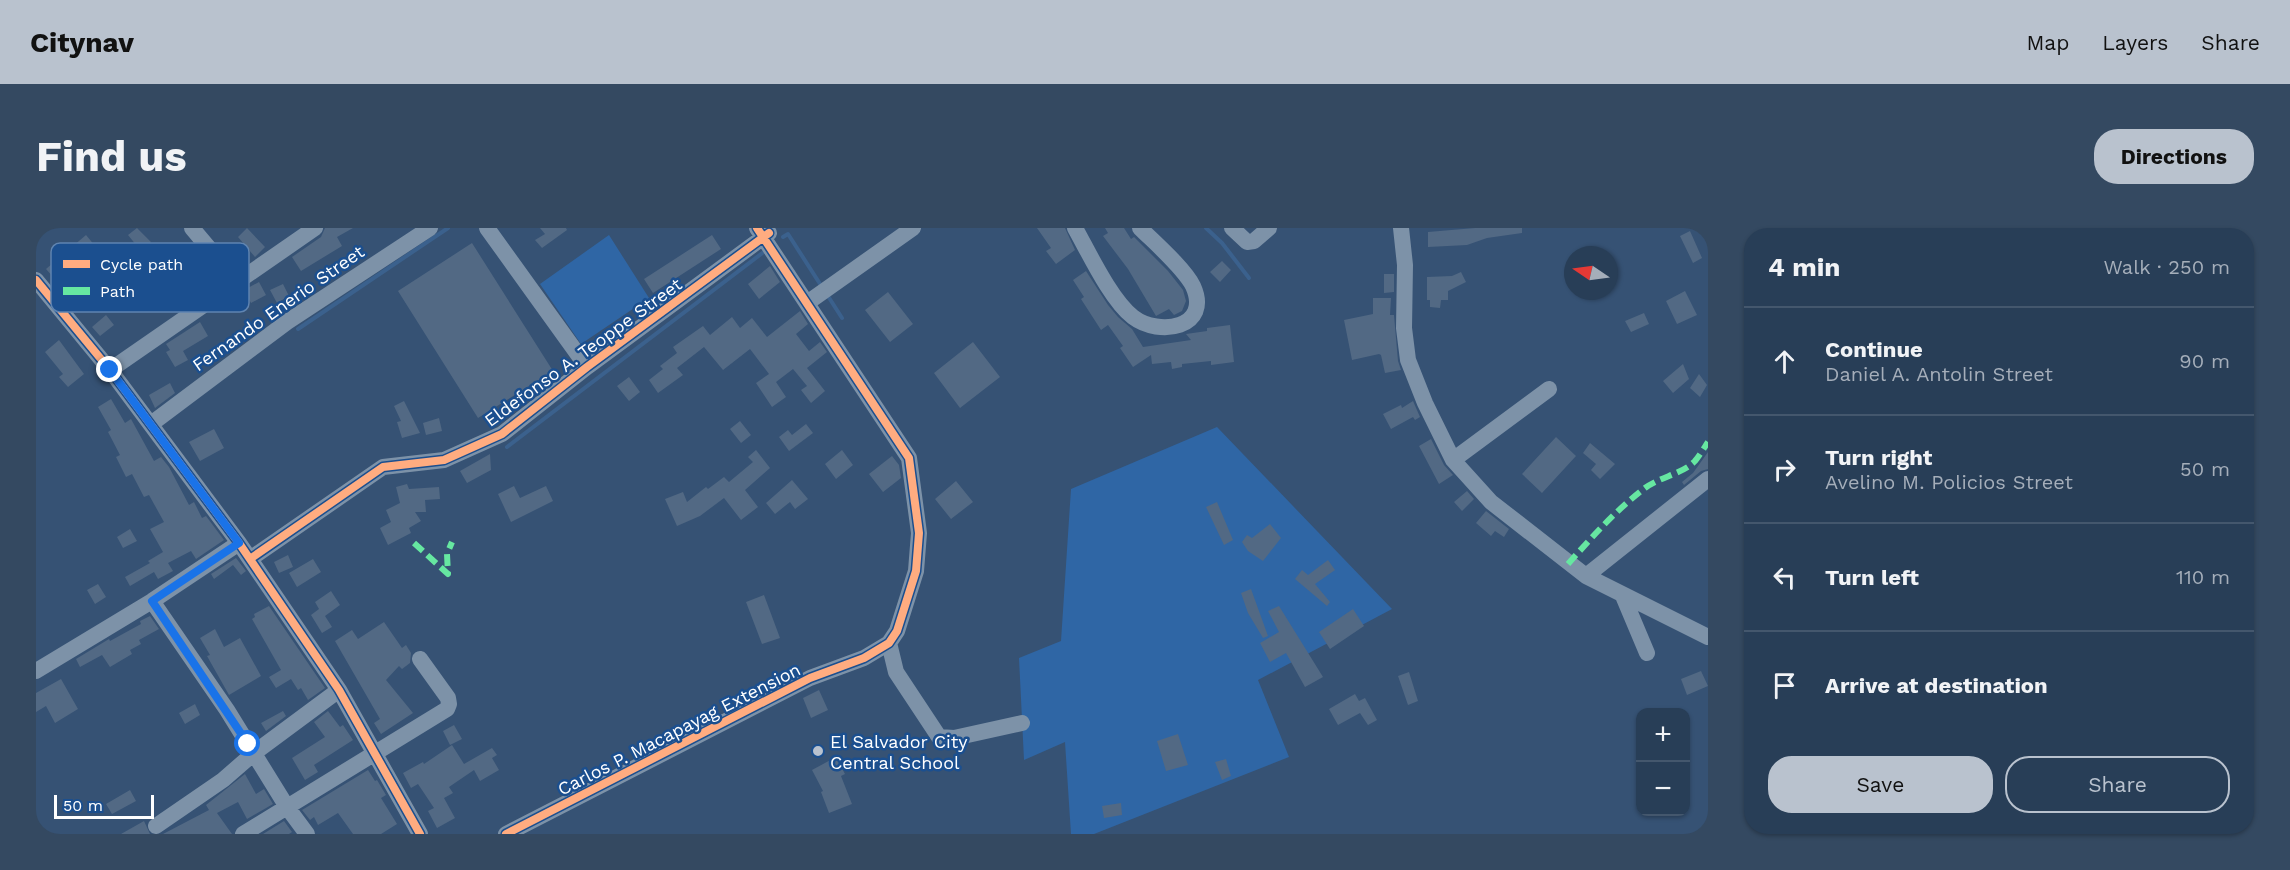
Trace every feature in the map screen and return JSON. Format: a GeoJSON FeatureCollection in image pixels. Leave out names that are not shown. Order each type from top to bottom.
{"type":"FeatureCollection","features":[{"type":"Feature","properties":{"kind":"street"},"geometry":{"type":"LineString","coordinates":[[192,228],[205,243]]}},
{"type":"Feature","properties":{"kind":"street"},"geometry":{"type":"LineString","coordinates":[[249,274],[315,228]]}},
{"type":"Feature","properties":{"kind":"street","name":"Fernando Enerio Street"},"geometry":{"type":"LineString","coordinates":[[151,424],[287,322],[430,228]]}},
{"type":"Feature","properties":{"kind":"street"},"geometry":{"type":"LineString","coordinates":[[487,228],[587,367]]}},
{"type":"Feature","properties":{"kind":"street"},"geometry":{"type":"LineString","coordinates":[[807,303],[912,228]]}},
{"type":"Feature","properties":{"kind":"street"},"geometry":{"type":"LineString","coordinates":[[1075,228],[1120,305],[1141,321],[1154,326],[1177,327],[1184,324],[1195,312],[1197,304],[1192,285],[1140,228]]}},
{"type":"Feature","properties":{"kind":"street"},"geometry":{"type":"LineString","coordinates":[[1232,228],[1246,242],[1254,241],[1269,228]]}},
{"type":"Feature","properties":{"kind":"street"},"geometry":{"type":"LineString","coordinates":[[1401,228],[1405,264],[1404,328],[1408,360],[1429,412],[1453,460],[1491,502],[1586,576],[1708,637]]}},
{"type":"Feature","properties":{"kind":"street"},"geometry":{"type":"LineString","coordinates":[[763,233],[909,458],[919,533],[916,571],[897,632],[889,643],[896,672],[939,737],[954,738],[1022,723]]}},
{"type":"Feature","properties":{"kind":"street","name":"Eldefonso A. Teoppe Street"},"geometry":{"type":"LineString","coordinates":[[250,559],[383,467],[444,460],[502,434],[763,233]]}},
{"type":"Feature","properties":{"kind":"street"},"geometry":{"type":"LineString","coordinates":[[36,280],[51,298]]}},
{"type":"Feature","properties":{"kind":"street"},"geometry":{"type":"LineString","coordinates":[[62,312],[110,370],[250,559],[339,690],[376,752],[420,834]]}},
{"type":"Feature","properties":{"kind":"street"},"geometry":{"type":"LineString","coordinates":[[110,370],[194,312]]}},
{"type":"Feature","properties":{"kind":"street"},"geometry":{"type":"LineString","coordinates":[[1453,460],[1549,390]]}},
{"type":"Feature","properties":{"kind":"street"},"geometry":{"type":"LineString","coordinates":[[1586,576],[1708,479]]}},
{"type":"Feature","properties":{"kind":"street"},"geometry":{"type":"LineString","coordinates":[[36,670],[152,601],[239,543]]}},
{"type":"Feature","properties":{"kind":"street"},"geometry":{"type":"LineString","coordinates":[[1623,596],[1647,653]]}},
{"type":"Feature","properties":{"kind":"street"},"geometry":{"type":"LineString","coordinates":[[152,601],[227,710],[287,807],[307,834]]}},
{"type":"Feature","properties":{"kind":"street","name":"Carlos P. Macapayag Extension"},"geometry":{"type":"LineString","coordinates":[[506,834],[810,678],[864,658],[889,643]]}},
{"type":"Feature","properties":{"kind":"street"},"geometry":{"type":"LineString","coordinates":[[243,834],[447,709],[448,698],[420,659]]}},
{"type":"Feature","properties":{"kind":"street"},"geometry":{"type":"LineString","coordinates":[[155,824],[223,780],[254,753],[339,690]]}},
{"type":"Feature","properties":{"kind":"shaded area"},"geometry":{"type":"Polygon","coordinates":[[[609,235],[649,298],[581,344],[540,284],[609,235]]]}},
{"type":"Feature","properties":{"kind":"shaded area"},"geometry":{"type":"Polygon","coordinates":[[[1217,427],[1392,609],[1258,680],[1289,757],[1094,834],[1071,834],[1065,742],[1024,760],[1019,658],[1061,641],[1071,489],[1217,427]]]}},
{"type":"Feature","properties":{"kind":"building"},"geometry":{"type":"Polygon","coordinates":[[[137,228],[151,242],[134,243],[128,235],[137,228]]]}},
{"type":"Feature","properties":{"kind":"building"},"geometry":{"type":"Polygon","coordinates":[[[247,228],[265,247],[255,257],[249,250],[249,243],[243,243],[238,237],[247,228]]]}},
{"type":"Feature","properties":{"kind":"building"},"geometry":{"type":"Polygon","coordinates":[[[325,228],[353,228],[337,237],[342,246],[301,271],[292,257],[321,237],[325,228]]]}},
{"type":"Feature","properties":{"kind":"building"},"geometry":{"type":"Polygon","coordinates":[[[540,228],[566,228],[567,230],[542,248],[535,240],[545,234],[540,228]]]}},
{"type":"Feature","properties":{"kind":"building"},"geometry":{"type":"Polygon","coordinates":[[[1037,228],[1065,228],[1075,250],[1056,264],[1046,251],[1051,248],[1037,228]]]}},
{"type":"Feature","properties":{"kind":"building"},"geometry":{"type":"Polygon","coordinates":[[[1105,228],[1124,228],[1131,239],[1134,237],[1168,271],[1183,290],[1186,301],[1182,311],[1174,315],[1169,309],[1156,316],[1128,269],[1103,236],[1108,233],[1105,228]]]}},
{"type":"Feature","properties":{"kind":"building"},"geometry":{"type":"Polygon","coordinates":[[[1475,228],[1522,228],[1522,233],[1487,238],[1467,245],[1428,247],[1428,232],[1475,228]]]}},
{"type":"Feature","properties":{"kind":"building"},"geometry":{"type":"Polygon","coordinates":[[[1690,231],[1702,258],[1693,263],[1680,236],[1690,231]]]}},
{"type":"Feature","properties":{"kind":"building"},"geometry":{"type":"Polygon","coordinates":[[[86,235],[93,243],[77,243],[86,235]]]}},
{"type":"Feature","properties":{"kind":"building"},"geometry":{"type":"Polygon","coordinates":[[[712,235],[721,249],[653,293],[644,279],[712,235]]]}},
{"type":"Feature","properties":{"kind":"building"},"geometry":{"type":"Polygon","coordinates":[[[472,243],[553,371],[478,418],[398,291],[472,243]]]}},
{"type":"Feature","properties":{"kind":"building"},"geometry":{"type":"Polygon","coordinates":[[[1222,261],[1231,270],[1220,282],[1210,272],[1222,261]]]}},
{"type":"Feature","properties":{"kind":"building"},"geometry":{"type":"Polygon","coordinates":[[[51,265],[51,275],[46,269],[51,265]]]}},
{"type":"Feature","properties":{"kind":"building"},"geometry":{"type":"Polygon","coordinates":[[[770,266],[780,282],[759,299],[748,284],[770,266]]]}},
{"type":"Feature","properties":{"kind":"building"},"geometry":{"type":"Polygon","coordinates":[[[1086,271],[1108,305],[1132,329],[1143,347],[1191,340],[1186,334],[1230,325],[1234,362],[1211,365],[1211,361],[1182,364],[1182,367],[1172,369],[1171,362],[1152,364],[1151,355],[1133,367],[1120,348],[1123,346],[1108,325],[1101,330],[1081,299],[1084,297],[1073,280],[1086,271]]]}},
{"type":"Feature","properties":{"kind":"building"},"geometry":{"type":"Polygon","coordinates":[[[1461,272],[1466,282],[1448,291],[1448,300],[1441,300],[1440,308],[1430,307],[1430,300],[1427,300],[1427,277],[1452,276],[1461,272]]]}},
{"type":"Feature","properties":{"kind":"building"},"geometry":{"type":"Polygon","coordinates":[[[1384,274],[1394,274],[1394,292],[1384,293],[1384,274]]]}},
{"type":"Feature","properties":{"kind":"building"},"geometry":{"type":"Polygon","coordinates":[[[259,282],[266,295],[251,303],[249,287],[259,282]]]}},
{"type":"Feature","properties":{"kind":"building"},"geometry":{"type":"Polygon","coordinates":[[[283,284],[289,296],[277,303],[270,290],[283,284]]]}},
{"type":"Feature","properties":{"kind":"building"},"geometry":{"type":"Polygon","coordinates":[[[1685,291],[1697,315],[1677,324],[1666,301],[1685,291]]]}},
{"type":"Feature","properties":{"kind":"building"},"geometry":{"type":"Polygon","coordinates":[[[888,292],[913,324],[890,342],[865,310],[888,292]]]}},
{"type":"Feature","properties":{"kind":"building"},"geometry":{"type":"Polygon","coordinates":[[[1373,298],[1391,298],[1390,315],[1394,315],[1398,361],[1401,370],[1385,373],[1379,354],[1352,360],[1344,320],[1373,314],[1373,298]]]}},
{"type":"Feature","properties":{"kind":"building"},"geometry":{"type":"Polygon","coordinates":[[[800,311],[808,324],[796,334],[809,351],[820,342],[827,352],[807,368],[825,391],[811,403],[801,390],[807,386],[793,369],[776,382],[786,397],[772,407],[756,383],[769,374],[750,349],[723,370],[704,347],[677,368],[683,375],[658,393],[649,380],[663,369],[660,366],[677,353],[673,347],[703,326],[710,335],[732,317],[740,328],[752,318],[767,337],[800,311]]]}},
{"type":"Feature","properties":{"kind":"building"},"geometry":{"type":"Polygon","coordinates":[[[1644,313],[1649,324],[1631,332],[1625,321],[1644,313]]]}},
{"type":"Feature","properties":{"kind":"building"},"geometry":{"type":"Polygon","coordinates":[[[106,315],[114,325],[100,336],[92,327],[106,315]]]}},
{"type":"Feature","properties":{"kind":"building"},"geometry":{"type":"Polygon","coordinates":[[[200,322],[208,336],[183,351],[188,360],[175,367],[166,352],[170,350],[166,344],[200,322]]]}},
{"type":"Feature","properties":{"kind":"building"},"geometry":{"type":"Polygon","coordinates":[[[59,340],[84,374],[68,387],[59,377],[63,374],[45,352],[59,340]]]}},
{"type":"Feature","properties":{"kind":"building"},"geometry":{"type":"Polygon","coordinates":[[[973,342],[1000,377],[960,408],[934,373],[973,342]]]}},
{"type":"Feature","properties":{"kind":"building"},"geometry":{"type":"Polygon","coordinates":[[[1683,364],[1689,379],[1673,393],[1663,381],[1683,364]]]}},
{"type":"Feature","properties":{"kind":"building"},"geometry":{"type":"Polygon","coordinates":[[[1699,374],[1707,385],[1700,397],[1690,388],[1699,374]]]}},
{"type":"Feature","properties":{"kind":"building"},"geometry":{"type":"Polygon","coordinates":[[[629,377],[640,392],[629,401],[617,386],[629,377]]]}},
{"type":"Feature","properties":{"kind":"building"},"geometry":{"type":"Polygon","coordinates":[[[170,383],[175,393],[155,408],[149,395],[170,383]]]}},
{"type":"Feature","properties":{"kind":"building"},"geometry":{"type":"Polygon","coordinates":[[[111,399],[125,423],[131,419],[154,461],[161,457],[169,467],[189,505],[194,502],[202,518],[206,516],[224,540],[196,559],[191,551],[168,563],[173,571],[158,579],[154,572],[130,586],[125,577],[150,563],[148,561],[163,552],[150,529],[164,522],[149,495],[144,497],[132,474],[126,477],[116,457],[120,455],[108,432],[111,430],[98,407],[111,399]]]}},
{"type":"Feature","properties":{"kind":"building"},"geometry":{"type":"Polygon","coordinates":[[[404,401],[420,433],[402,438],[397,422],[401,421],[394,406],[404,401]]]}},
{"type":"Feature","properties":{"kind":"building"},"geometry":{"type":"Polygon","coordinates":[[[1413,401],[1420,417],[1415,420],[1413,417],[1391,429],[1383,414],[1401,405],[1402,408],[1413,401]]]}},
{"type":"Feature","properties":{"kind":"building"},"geometry":{"type":"Polygon","coordinates":[[[439,418],[442,431],[426,435],[423,423],[439,418]]]}},
{"type":"Feature","properties":{"kind":"building"},"geometry":{"type":"Polygon","coordinates":[[[740,421],[751,435],[741,443],[730,429],[740,421]]]}},
{"type":"Feature","properties":{"kind":"building"},"geometry":{"type":"Polygon","coordinates":[[[806,424],[813,433],[789,451],[779,437],[788,430],[792,435],[806,424]]]}},
{"type":"Feature","properties":{"kind":"building"},"geometry":{"type":"Polygon","coordinates":[[[214,429],[224,448],[200,461],[189,442],[214,429]]]}},
{"type":"Feature","properties":{"kind":"building"},"geometry":{"type":"Polygon","coordinates":[[[1556,437],[1576,456],[1542,493],[1522,474],[1556,437]]]}},
{"type":"Feature","properties":{"kind":"building"},"geometry":{"type":"Polygon","coordinates":[[[1431,439],[1444,465],[1453,475],[1439,484],[1419,446],[1431,439]]]}},
{"type":"Feature","properties":{"kind":"building"},"geometry":{"type":"Polygon","coordinates":[[[1590,443],[1615,464],[1600,479],[1591,470],[1596,464],[1583,453],[1590,443]]]}},
{"type":"Feature","properties":{"kind":"building"},"geometry":{"type":"Polygon","coordinates":[[[756,450],[770,468],[745,490],[758,507],[741,520],[724,498],[700,516],[677,526],[665,499],[683,492],[687,502],[724,477],[729,482],[753,462],[748,457],[756,450]]]}},
{"type":"Feature","properties":{"kind":"building"},"geometry":{"type":"Polygon","coordinates":[[[842,450],[853,465],[836,479],[825,464],[842,450]]]}},
{"type":"Feature","properties":{"kind":"building"},"geometry":{"type":"Polygon","coordinates":[[[1708,452],[1708,469],[1701,471],[1684,485],[1682,482],[1693,473],[1708,452]]]}},
{"type":"Feature","properties":{"kind":"building"},"geometry":{"type":"Polygon","coordinates":[[[490,454],[491,470],[467,483],[460,471],[490,454]]]}},
{"type":"Feature","properties":{"kind":"building"},"geometry":{"type":"Polygon","coordinates":[[[892,456],[899,465],[901,478],[883,492],[869,474],[892,456]]]}},
{"type":"Feature","properties":{"kind":"building"},"geometry":{"type":"Polygon","coordinates":[[[792,480],[808,499],[795,509],[790,502],[775,514],[766,503],[792,480]]]}},
{"type":"Feature","properties":{"kind":"building"},"geometry":{"type":"Polygon","coordinates":[[[956,481],[973,502],[951,519],[935,499],[956,481]]]}},
{"type":"Feature","properties":{"kind":"building"},"geometry":{"type":"Polygon","coordinates":[[[407,484],[409,489],[439,487],[440,499],[425,500],[426,512],[415,512],[421,521],[409,528],[411,533],[388,545],[380,528],[391,522],[386,510],[400,503],[396,487],[407,484]]]}},
{"type":"Feature","properties":{"kind":"building"},"geometry":{"type":"Polygon","coordinates":[[[514,486],[520,498],[546,486],[553,501],[511,522],[498,494],[514,486]]]}},
{"type":"Feature","properties":{"kind":"building"},"geometry":{"type":"Polygon","coordinates":[[[1467,491],[1474,499],[1462,511],[1454,502],[1467,491]]]}},
{"type":"Feature","properties":{"kind":"building"},"geometry":{"type":"Polygon","coordinates":[[[1217,502],[1233,540],[1224,545],[1206,507],[1217,502]]]}},
{"type":"Feature","properties":{"kind":"building"},"geometry":{"type":"Polygon","coordinates":[[[1486,511],[1509,529],[1504,537],[1495,531],[1491,536],[1476,523],[1486,511]]]}},
{"type":"Feature","properties":{"kind":"building"},"geometry":{"type":"Polygon","coordinates":[[[1270,524],[1281,538],[1263,561],[1248,551],[1242,542],[1247,535],[1252,538],[1270,524]]]}},
{"type":"Feature","properties":{"kind":"building"},"geometry":{"type":"Polygon","coordinates":[[[130,529],[137,541],[123,548],[117,537],[130,529]]]}},
{"type":"Feature","properties":{"kind":"building"},"geometry":{"type":"Polygon","coordinates":[[[288,555],[293,567],[279,573],[274,562],[288,555]]]}},
{"type":"Feature","properties":{"kind":"building"},"geometry":{"type":"Polygon","coordinates":[[[236,558],[246,571],[241,575],[233,565],[214,579],[211,574],[236,558]]]}},
{"type":"Feature","properties":{"kind":"building"},"geometry":{"type":"Polygon","coordinates":[[[313,559],[321,572],[297,587],[289,573],[313,559]]]}},
{"type":"Feature","properties":{"kind":"building"},"geometry":{"type":"Polygon","coordinates":[[[1328,560],[1335,570],[1315,584],[1330,602],[1327,606],[1295,579],[1302,570],[1308,575],[1328,560]]]}},
{"type":"Feature","properties":{"kind":"building"},"geometry":{"type":"Polygon","coordinates":[[[98,584],[106,597],[95,604],[87,590],[98,584]]]}},
{"type":"Feature","properties":{"kind":"building"},"geometry":{"type":"Polygon","coordinates":[[[1251,589],[1268,636],[1263,638],[1248,613],[1241,593],[1251,589]]]}},
{"type":"Feature","properties":{"kind":"building"},"geometry":{"type":"Polygon","coordinates":[[[331,591],[340,605],[325,616],[332,627],[322,633],[311,615],[319,609],[315,602],[331,591]]]}},
{"type":"Feature","properties":{"kind":"building"},"geometry":{"type":"Polygon","coordinates":[[[764,595],[780,638],[762,644],[746,602],[764,595]]]}},
{"type":"Feature","properties":{"kind":"building"},"geometry":{"type":"Polygon","coordinates":[[[269,606],[325,688],[308,700],[301,688],[298,690],[291,679],[276,688],[269,677],[281,670],[252,619],[255,617],[254,614],[269,606]]]}},
{"type":"Feature","properties":{"kind":"building"},"geometry":{"type":"Polygon","coordinates":[[[1279,606],[1323,677],[1305,687],[1286,653],[1270,662],[1260,643],[1279,632],[1268,611],[1279,606]]]}},
{"type":"Feature","properties":{"kind":"building"},"geometry":{"type":"Polygon","coordinates":[[[1353,609],[1364,626],[1330,649],[1319,632],[1353,609]]]}},
{"type":"Feature","properties":{"kind":"building"},"geometry":{"type":"Polygon","coordinates":[[[150,616],[159,629],[139,640],[141,644],[130,650],[132,654],[110,667],[102,655],[80,667],[76,659],[109,639],[110,641],[141,624],[140,621],[150,616]]]}},
{"type":"Feature","properties":{"kind":"building"},"geometry":{"type":"Polygon","coordinates":[[[384,622],[402,648],[406,645],[411,653],[410,663],[402,669],[399,666],[386,680],[413,713],[381,734],[374,723],[380,719],[335,641],[352,630],[358,639],[384,622]]]}},
{"type":"Feature","properties":{"kind":"building"},"geometry":{"type":"Polygon","coordinates":[[[215,629],[224,647],[240,638],[261,676],[229,695],[207,656],[210,655],[200,638],[215,629]]]}},
{"type":"Feature","properties":{"kind":"building"},"geometry":{"type":"Polygon","coordinates":[[[1701,671],[1708,686],[1687,695],[1681,679],[1701,671]]]}},
{"type":"Feature","properties":{"kind":"building"},"geometry":{"type":"Polygon","coordinates":[[[1409,672],[1418,701],[1408,705],[1398,676],[1409,672]]]}},
{"type":"Feature","properties":{"kind":"building"},"geometry":{"type":"Polygon","coordinates":[[[61,679],[78,709],[55,723],[46,706],[36,712],[36,693],[61,679]]]}},
{"type":"Feature","properties":{"kind":"building"},"geometry":{"type":"Polygon","coordinates":[[[819,690],[828,710],[811,718],[803,698],[819,690]]]}},
{"type":"Feature","properties":{"kind":"building"},"geometry":{"type":"Polygon","coordinates":[[[1355,694],[1359,701],[1365,698],[1377,720],[1368,725],[1360,713],[1338,725],[1329,709],[1355,694]]]}},
{"type":"Feature","properties":{"kind":"building"},"geometry":{"type":"Polygon","coordinates":[[[195,704],[200,715],[185,724],[179,713],[195,704]]]}},
{"type":"Feature","properties":{"kind":"building"},"geometry":{"type":"Polygon","coordinates":[[[283,711],[286,716],[266,731],[261,723],[283,711]]]}},
{"type":"Feature","properties":{"kind":"building"},"geometry":{"type":"Polygon","coordinates":[[[328,711],[340,727],[343,725],[353,740],[314,765],[318,772],[305,780],[292,758],[325,737],[314,722],[328,711]]]}},
{"type":"Feature","properties":{"kind":"building"},"geometry":{"type":"Polygon","coordinates":[[[454,725],[462,739],[450,745],[443,731],[454,725]]]}},
{"type":"Feature","properties":{"kind":"building"},"geometry":{"type":"Polygon","coordinates":[[[1178,734],[1188,765],[1166,771],[1157,741],[1178,734]]]}},
{"type":"Feature","properties":{"kind":"building"},"geometry":{"type":"Polygon","coordinates":[[[452,745],[464,764],[492,748],[497,755],[492,758],[499,770],[480,781],[474,770],[449,787],[453,793],[444,798],[455,818],[437,828],[428,811],[434,808],[418,784],[411,788],[403,773],[423,762],[424,764],[452,745]]]}},
{"type":"Feature","properties":{"kind":"building"},"geometry":{"type":"Polygon","coordinates":[[[836,757],[845,774],[841,776],[852,804],[829,813],[821,792],[823,791],[812,770],[836,757]]]}},
{"type":"Feature","properties":{"kind":"building"},"geometry":{"type":"Polygon","coordinates":[[[1226,759],[1231,776],[1222,780],[1215,762],[1226,759]]]}},
{"type":"Feature","properties":{"kind":"building"},"geometry":{"type":"Polygon","coordinates":[[[368,770],[386,795],[381,798],[397,824],[381,834],[353,834],[338,813],[318,825],[314,817],[310,820],[302,810],[368,770]]]}},
{"type":"Feature","properties":{"kind":"building"},"geometry":{"type":"Polygon","coordinates":[[[245,774],[256,794],[264,789],[273,804],[247,819],[238,802],[217,813],[232,834],[163,834],[209,810],[206,805],[245,774]]]}},
{"type":"Feature","properties":{"kind":"building"},"geometry":{"type":"Polygon","coordinates":[[[130,790],[136,801],[112,814],[106,804],[130,790]]]}},
{"type":"Feature","properties":{"kind":"building"},"geometry":{"type":"Polygon","coordinates":[[[1121,803],[1122,815],[1104,818],[1102,806],[1121,803]]]}},
{"type":"Feature","properties":{"kind":"building"},"geometry":{"type":"Polygon","coordinates":[[[144,821],[150,834],[121,834],[144,821]]]}},
{"type":"Feature","properties":{"kind":"building"},"geometry":{"type":"Polygon","coordinates":[[[284,821],[292,832],[289,834],[263,834],[284,821]]]}},
{"type":"Feature","properties":{"kind":"waterway"},"geometry":{"type":"LineString","coordinates":[[298,329],[448,228]]}},
{"type":"Feature","properties":{"kind":"waterway"},"geometry":{"type":"LineString","coordinates":[[1206,228],[1222,243],[1249,278]]}},
{"type":"Feature","properties":{"kind":"waterway"},"geometry":{"type":"LineString","coordinates":[[783,237],[788,234],[822,287]]}},
{"type":"Feature","properties":{"kind":"waterway"},"geometry":{"type":"LineString","coordinates":[[507,447],[765,251]]}},
{"type":"Feature","properties":{"kind":"waterway"},"geometry":{"type":"LineString","coordinates":[[826,293],[842,318]]}},
{"type":"Feature","properties":{"kind":"marked path"},"geometry":{"type":"LineString","coordinates":[[1568,564],[1625,505],[1651,484],[1690,465],[1697,459],[1708,442]]}},
{"type":"Feature","properties":{"kind":"marked path"},"geometry":{"type":"LineString","coordinates":[[414,543],[448,574],[447,554],[452,542]]}},
{"type":"Feature","properties":{"kind":"cycle path"},"geometry":{"type":"LineString","coordinates":[[506,834],[810,678],[864,658],[889,643],[897,631],[916,571],[919,533],[909,458],[757,228]]}},
{"type":"Feature","properties":{"kind":"cycle path"},"geometry":{"type":"LineString","coordinates":[[250,559],[383,467],[444,460],[502,434],[587,367],[769,233]]}},
{"type":"Feature","properties":{"kind":"cycle path"},"geometry":{"type":"LineString","coordinates":[[36,280],[51,298]]}},
{"type":"Feature","properties":{"kind":"cycle path"},"geometry":{"type":"LineString","coordinates":[[62,312],[110,370],[239,543],[339,690],[420,834]]}},
{"type":"Feature","properties":{"kind":"place","name":"El Salvador City Central School"},"geometry":{"type":"Point","coordinates":[818,751]}},
{"type":"Feature","properties":{"kind":"route"},"geometry":{"type":"LineString","coordinates":[[110,370],[239,543],[152,601],[248,744]]}}]}
